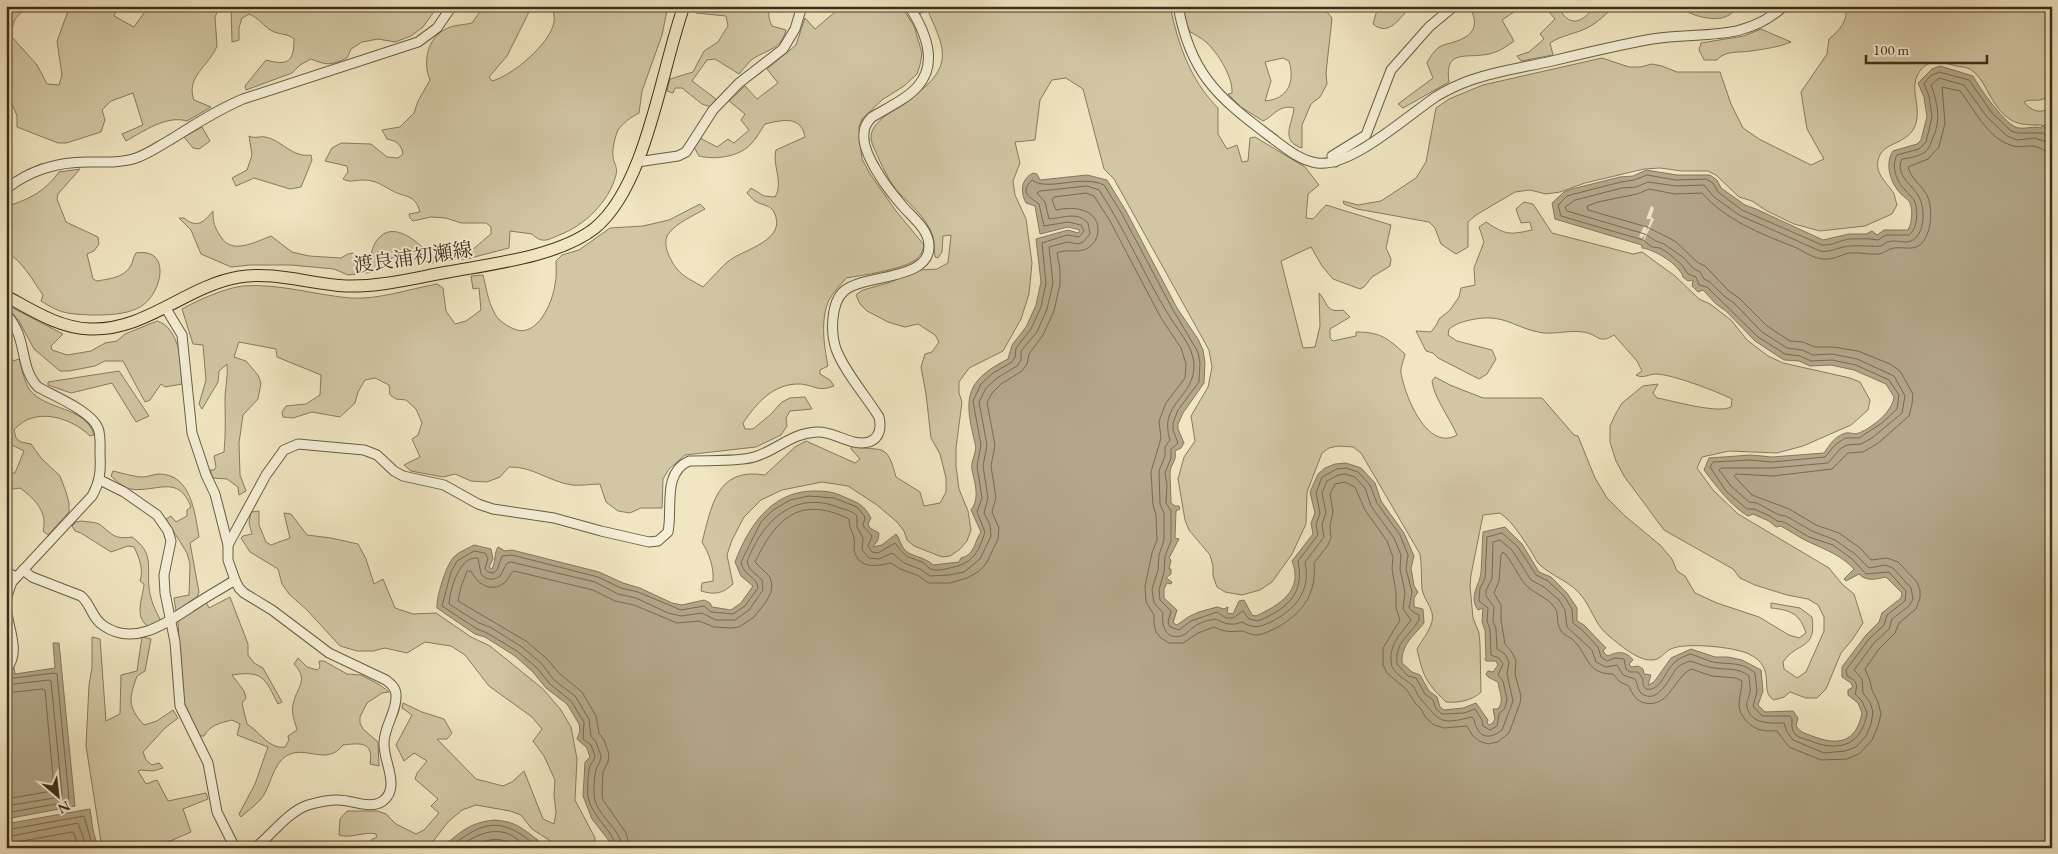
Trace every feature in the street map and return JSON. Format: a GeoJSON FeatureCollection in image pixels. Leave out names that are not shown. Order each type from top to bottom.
{"type":"FeatureCollection","features":[{"type":"Feature","properties":{"kind":"main road","name":"渡良浦初瀬線"},"geometry":{"type":"LineString","coordinates":[[6,296],[53,320],[89,329],[114,327],[138,320],[217,282],[239,277],[253,275],[326,284],[374,286],[490,265],[559,247],[583,237],[606,218],[623,193],[637,162],[684,6]]}},
{"type":"Feature","properties":{"kind":"street"},"geometry":{"type":"LineString","coordinates":[[6,189],[39,170],[52,166],[70,163],[111,162],[136,158],[225,106],[418,42],[437,28],[452,6]]}},
{"type":"Feature","properties":{"kind":"street"},"geometry":{"type":"LineString","coordinates":[[637,162],[678,156],[686,152],[713,110],[739,83],[783,49],[795,29],[802,6]]}},
{"type":"Feature","properties":{"kind":"street"},"geometry":{"type":"LineString","coordinates":[[228,545],[266,476],[284,450],[298,444],[364,450],[377,455],[394,471],[403,476],[444,485],[478,504],[493,509],[554,518],[601,532],[650,542],[658,540],[668,532],[672,476],[682,464],[689,461],[752,458],[792,437],[806,433],[831,433],[860,442],[869,442],[874,439],[880,432],[881,424],[837,349],[833,323],[834,308],[845,290],[854,285],[898,274],[923,263],[928,255],[928,239],[922,228],[899,203],[877,172],[867,150],[864,137],[868,122],[872,117],[917,88],[927,72],[928,53],[925,36],[909,6]]}},
{"type":"Feature","properties":{"kind":"street"},"geometry":{"type":"LineString","coordinates":[[1178,6],[1185,39],[1207,80],[1222,97],[1248,120],[1300,157],[1316,162],[1335,162],[1351,156],[1437,96],[1472,80],[1651,40],[1741,31],[1768,18],[1784,6]]}},
{"type":"Feature","properties":{"kind":"street"},"geometry":{"type":"LineString","coordinates":[[1335,162],[1332,156],[1360,141],[1370,130],[1391,70],[1429,27],[1454,6]]}},
{"type":"Feature","properties":{"kind":"street"},"geometry":{"type":"LineString","coordinates":[[165,307],[182,335],[192,433],[201,462],[215,494],[228,545],[228,560],[239,588],[329,653],[386,680],[392,685],[396,697],[384,736],[391,786],[390,793],[385,800],[378,804],[370,805],[340,800],[324,801],[307,806],[284,820],[255,848]]}},
{"type":"Feature","properties":{"kind":"street"},"geometry":{"type":"LineString","coordinates":[[6,314],[18,329],[32,381],[38,387],[88,414],[96,422],[99,430],[101,468],[100,480],[92,496],[19,574],[7,599],[6,607],[15,650],[12,661],[6,670]]}},
{"type":"Feature","properties":{"kind":"street"},"geometry":{"type":"LineString","coordinates":[[100,480],[124,492],[157,515],[168,531],[170,541],[164,575],[180,706],[208,763],[217,812],[235,848]]}},
{"type":"Feature","properties":{"kind":"street"},"geometry":{"type":"LineString","coordinates":[[6,572],[32,576],[81,596],[87,600],[98,621],[104,626],[115,631],[138,633],[152,630],[171,620],[235,580]]}},
{"type":"Feature","properties":{"kind":"shaded area"},"geometry":{"type":"Polygon","coordinates":[[[6,6],[33,6],[16,18],[12,37],[37,65],[47,84],[59,85],[62,75],[57,41],[70,6],[118,6],[114,16],[134,27],[149,6],[220,6],[215,17],[217,46],[195,78],[192,92],[194,100],[211,107],[187,121],[171,120],[163,122],[126,141],[122,134],[143,125],[133,93],[111,101],[102,110],[105,120],[101,132],[66,143],[58,143],[17,127],[17,116],[13,106],[6,106],[6,6]]]}},
{"type":"Feature","properties":{"kind":"shaded area"},"geometry":{"type":"Polygon","coordinates":[[[231,6],[438,6],[423,27],[411,36],[395,42],[378,39],[362,42],[351,49],[347,58],[326,64],[311,59],[300,65],[292,73],[246,90],[245,86],[266,60],[285,62],[291,57],[294,39],[272,31],[249,14],[242,18],[239,28],[239,40],[232,42],[231,6]]]}},
{"type":"Feature","properties":{"kind":"shaded area"},"geometry":{"type":"Polygon","coordinates":[[[484,6],[532,6],[507,56],[489,77],[492,81],[520,66],[546,39],[554,22],[552,6],[668,6],[662,35],[642,91],[639,113],[630,118],[618,130],[613,154],[616,175],[608,194],[594,212],[577,226],[552,238],[542,240],[532,234],[510,231],[509,248],[467,259],[447,260],[444,256],[445,251],[459,254],[470,251],[491,234],[491,227],[486,223],[461,223],[446,218],[431,217],[413,221],[409,214],[420,212],[412,199],[374,182],[343,179],[348,172],[347,166],[325,161],[332,148],[341,143],[371,144],[387,157],[398,158],[403,154],[400,145],[387,139],[382,130],[400,127],[414,113],[418,101],[430,80],[427,57],[431,43],[441,32],[450,27],[472,23],[484,6]]]}},
{"type":"Feature","properties":{"kind":"shaded area"},"geometry":{"type":"Polygon","coordinates":[[[693,6],[773,6],[769,13],[772,26],[786,30],[776,46],[750,61],[739,74],[715,59],[707,60],[692,81],[716,99],[711,107],[702,104],[682,88],[675,88],[673,93],[667,91],[670,79],[693,72],[704,51],[718,42],[728,26],[726,16],[696,13],[693,6]]]}},
{"type":"Feature","properties":{"kind":"shaded area"},"geometry":{"type":"Polygon","coordinates":[[[842,6],[901,6],[914,26],[922,53],[917,74],[904,86],[882,100],[862,119],[859,127],[862,159],[870,174],[896,211],[924,245],[921,254],[914,261],[891,270],[846,278],[833,294],[824,316],[824,341],[828,366],[820,370],[820,374],[830,380],[834,386],[820,389],[801,384],[782,387],[760,402],[743,423],[745,429],[753,429],[782,402],[790,398],[805,397],[812,409],[790,411],[786,418],[787,426],[781,435],[756,447],[685,455],[669,469],[663,479],[662,508],[641,508],[630,513],[618,511],[606,502],[600,484],[572,485],[517,467],[509,467],[500,477],[487,482],[471,481],[455,474],[443,477],[411,471],[404,465],[420,457],[412,439],[418,435],[422,423],[416,409],[406,400],[396,399],[390,395],[389,385],[375,378],[365,380],[358,392],[355,403],[340,417],[312,412],[293,418],[283,417],[282,412],[286,406],[306,404],[320,395],[321,375],[277,357],[276,349],[239,342],[234,357],[246,361],[258,375],[261,383],[258,399],[243,415],[239,443],[240,475],[246,491],[239,495],[238,487],[227,479],[213,478],[210,470],[214,470],[216,467],[214,456],[224,452],[227,364],[219,371],[218,382],[202,409],[199,404],[206,380],[203,345],[193,344],[182,309],[212,295],[243,286],[270,286],[361,298],[382,296],[437,284],[443,288],[446,311],[455,324],[466,321],[481,310],[479,288],[473,289],[471,276],[483,275],[495,315],[508,326],[522,331],[530,329],[537,324],[547,309],[554,292],[556,261],[562,255],[579,250],[610,228],[643,226],[669,220],[700,204],[705,209],[669,233],[666,246],[669,256],[677,269],[703,287],[730,260],[763,242],[775,230],[777,222],[773,210],[755,201],[747,193],[751,188],[764,196],[775,197],[778,186],[775,162],[776,150],[805,137],[803,130],[795,122],[778,121],[765,124],[751,144],[733,155],[712,158],[699,156],[694,147],[700,138],[717,147],[728,139],[734,143],[749,130],[741,120],[745,114],[729,101],[745,86],[757,99],[778,83],[767,69],[796,45],[805,18],[815,29],[842,6]]]}},
{"type":"Feature","properties":{"kind":"shaded area"},"geometry":{"type":"Polygon","coordinates":[[[915,6],[1170,6],[1186,61],[1200,86],[1218,108],[1218,134],[1227,149],[1237,145],[1242,162],[1248,161],[1250,138],[1255,137],[1305,167],[1319,185],[1308,194],[1306,218],[1313,219],[1326,205],[1391,225],[1386,248],[1391,259],[1390,266],[1372,277],[1360,289],[1333,279],[1322,266],[1311,247],[1281,261],[1303,348],[1315,347],[1320,326],[1319,293],[1330,309],[1343,310],[1350,317],[1330,329],[1330,338],[1333,341],[1356,336],[1356,332],[1372,333],[1388,340],[1405,354],[1401,373],[1407,395],[1419,419],[1436,436],[1446,438],[1457,435],[1433,388],[1432,381],[1435,377],[1483,398],[1542,398],[1574,435],[1578,436],[1595,478],[1607,498],[1625,516],[1660,545],[1672,559],[1677,571],[1685,576],[1695,593],[1717,603],[1759,617],[1789,635],[1799,638],[1806,633],[1798,617],[1784,610],[1771,608],[1771,603],[1800,608],[1812,617],[1813,628],[1809,641],[1788,655],[1783,662],[1784,669],[1797,678],[1806,672],[1824,631],[1824,617],[1818,605],[1808,599],[1787,595],[1740,578],[1733,569],[1664,530],[1624,476],[1616,461],[1610,442],[1610,426],[1622,403],[1643,386],[1658,384],[1653,393],[1657,398],[1706,408],[1724,409],[1731,407],[1732,399],[1673,377],[1656,374],[1636,375],[1642,371],[1637,361],[1614,335],[1601,339],[1583,332],[1544,333],[1492,318],[1461,322],[1449,329],[1448,335],[1457,341],[1492,350],[1496,359],[1487,374],[1479,379],[1438,358],[1433,353],[1426,351],[1416,331],[1431,332],[1439,319],[1450,310],[1459,297],[1461,288],[1475,285],[1474,268],[1484,242],[1479,227],[1486,222],[1508,233],[1532,230],[1530,222],[1521,223],[1516,209],[1524,202],[1533,204],[1552,233],[1633,254],[1642,252],[1675,276],[1699,299],[1710,304],[1731,320],[1747,340],[1768,356],[1783,363],[1860,382],[1870,400],[1868,410],[1851,425],[1803,446],[1777,453],[1729,451],[1702,457],[1697,468],[1713,490],[1738,514],[1829,568],[1842,584],[1854,594],[1863,623],[1841,653],[1826,689],[1817,698],[1806,698],[1790,692],[1784,697],[1774,700],[1767,691],[1763,666],[1749,654],[1733,649],[1710,646],[1678,647],[1671,649],[1655,660],[1647,660],[1635,655],[1605,632],[1574,588],[1539,564],[1517,531],[1500,513],[1483,515],[1471,575],[1470,586],[1473,618],[1479,633],[1480,644],[1481,692],[1465,701],[1446,702],[1426,679],[1417,649],[1432,620],[1431,610],[1422,589],[1420,554],[1361,453],[1353,447],[1338,446],[1329,448],[1322,453],[1307,492],[1306,524],[1292,554],[1272,582],[1260,590],[1242,595],[1225,592],[1217,587],[1213,576],[1210,555],[1189,530],[1185,520],[1178,479],[1184,457],[1195,441],[1191,416],[1208,387],[1212,367],[1209,350],[1114,179],[1104,169],[1083,89],[1066,78],[1052,80],[1040,100],[1035,140],[1015,142],[1020,163],[1013,181],[1015,195],[1026,219],[1032,263],[1029,294],[1021,319],[1003,351],[969,368],[959,382],[959,393],[962,402],[956,448],[956,466],[959,489],[968,511],[971,530],[967,541],[950,556],[942,557],[914,546],[907,540],[904,531],[897,522],[877,505],[848,486],[822,482],[782,490],[761,500],[744,517],[732,540],[727,555],[733,584],[718,593],[701,591],[702,583],[713,581],[711,560],[702,542],[713,503],[719,492],[726,483],[736,477],[749,474],[765,475],[795,447],[806,441],[855,463],[860,459],[851,449],[852,446],[882,450],[893,465],[896,477],[920,492],[924,506],[940,503],[946,492],[946,478],[940,454],[931,438],[921,367],[925,354],[932,352],[939,342],[935,335],[918,324],[905,327],[888,322],[867,311],[860,304],[856,295],[863,290],[891,282],[919,270],[937,269],[948,263],[951,235],[943,236],[942,252],[938,258],[935,257],[934,240],[929,228],[887,176],[871,139],[873,129],[880,120],[928,84],[937,73],[942,60],[942,48],[928,10],[919,14],[915,6]]]}},
{"type":"Feature","properties":{"kind":"shaded area"},"geometry":{"type":"Polygon","coordinates":[[[1182,6],[1302,6],[1314,11],[1327,12],[1332,18],[1326,73],[1327,84],[1320,97],[1311,104],[1302,125],[1302,148],[1295,145],[1289,136],[1294,108],[1280,109],[1263,121],[1241,107],[1228,94],[1232,93],[1232,87],[1220,59],[1206,42],[1189,31],[1182,6]],[[1283,58],[1265,62],[1271,81],[1265,101],[1280,97],[1288,88],[1291,75],[1289,61],[1283,58]]]}},
{"type":"Feature","properties":{"kind":"shaded area"},"geometry":{"type":"Polygon","coordinates":[[[1337,6],[1412,6],[1390,27],[1379,28],[1373,24],[1377,10],[1374,8],[1348,11],[1337,6]]]}},
{"type":"Feature","properties":{"kind":"shaded area"},"geometry":{"type":"Polygon","coordinates":[[[1469,6],[1478,6],[1482,10],[1504,6],[1523,6],[1502,20],[1514,41],[1492,53],[1458,57],[1453,60],[1448,71],[1449,82],[1403,108],[1398,104],[1433,78],[1427,63],[1435,50],[1441,46],[1461,40],[1473,29],[1474,19],[1469,6]]]}},
{"type":"Feature","properties":{"kind":"shaded area"},"geometry":{"type":"Polygon","coordinates":[[[1544,6],[1558,6],[1566,18],[1576,21],[1585,17],[1594,6],[1616,6],[1591,26],[1550,43],[1553,55],[1521,61],[1517,56],[1529,52],[1544,39],[1540,34],[1555,19],[1544,6]]]}},
{"type":"Feature","properties":{"kind":"shaded area"},"geometry":{"type":"Polygon","coordinates":[[[1680,6],[1702,6],[1713,9],[1738,6],[1724,17],[1710,18],[1689,13],[1680,6]]]}},
{"type":"Feature","properties":{"kind":"shaded area"},"geometry":{"type":"Polygon","coordinates":[[[1846,6],[2052,6],[2052,94],[2043,99],[2024,102],[2030,108],[2037,111],[2044,111],[2052,107],[2052,126],[2025,124],[2011,120],[1994,103],[1979,77],[1972,70],[1939,62],[1929,63],[1921,70],[1915,81],[1917,118],[1915,127],[1905,138],[1887,148],[1879,157],[1879,173],[1894,194],[1897,205],[1892,214],[1865,226],[1820,231],[1794,224],[1767,211],[1752,201],[1739,197],[1716,175],[1708,171],[1682,171],[1660,168],[1644,169],[1585,183],[1560,192],[1546,194],[1530,190],[1515,192],[1476,215],[1468,222],[1468,247],[1456,254],[1441,244],[1435,228],[1429,222],[1357,209],[1344,204],[1343,201],[1358,205],[1381,201],[1416,178],[1426,162],[1436,108],[1449,99],[1483,85],[1602,58],[1629,67],[1652,64],[1677,72],[1720,72],[1731,104],[1743,128],[1759,139],[1811,165],[1824,159],[1807,129],[1801,92],[1827,54],[1829,39],[1837,32],[1846,16],[1846,6]]]}},
{"type":"Feature","properties":{"kind":"shaded area"},"geometry":{"type":"Polygon","coordinates":[[[1761,29],[1791,42],[1767,49],[1728,53],[1717,60],[1704,60],[1699,50],[1701,43],[1744,36],[1761,29]]]}},
{"type":"Feature","properties":{"kind":"shaded area"},"geometry":{"type":"Polygon","coordinates":[[[202,127],[210,141],[199,149],[193,148],[184,137],[202,127]]]}},
{"type":"Feature","properties":{"kind":"shaded area"},"geometry":{"type":"Polygon","coordinates":[[[249,136],[265,137],[298,154],[311,155],[312,160],[301,187],[290,189],[254,178],[236,186],[232,178],[247,170],[252,155],[249,136]]]}},
{"type":"Feature","properties":{"kind":"shaded area"},"geometry":{"type":"Polygon","coordinates":[[[80,169],[58,194],[57,199],[66,222],[98,237],[99,244],[94,251],[87,254],[93,279],[97,281],[106,280],[123,274],[131,265],[136,253],[148,253],[156,258],[159,265],[160,274],[153,294],[146,303],[133,310],[115,314],[92,315],[71,314],[54,309],[41,301],[43,295],[27,271],[6,252],[6,234],[9,234],[12,226],[11,205],[38,193],[59,172],[80,169]]]}},
{"type":"Feature","properties":{"kind":"shaded area"},"geometry":{"type":"Polygon","coordinates":[[[213,211],[217,230],[221,237],[231,245],[244,246],[271,236],[292,252],[309,256],[341,258],[353,253],[356,261],[355,266],[367,266],[377,240],[384,234],[399,232],[421,246],[433,258],[433,263],[428,264],[413,252],[392,258],[383,263],[375,272],[348,275],[334,269],[291,265],[231,267],[201,254],[191,230],[179,218],[184,218],[197,224],[213,211]]]}},
{"type":"Feature","properties":{"kind":"shaded area"},"geometry":{"type":"Polygon","coordinates":[[[9,306],[63,334],[51,346],[52,350],[67,355],[91,351],[105,343],[117,341],[125,334],[157,321],[170,331],[175,339],[182,367],[182,384],[165,387],[161,384],[150,400],[145,402],[123,361],[105,361],[95,366],[60,371],[34,349],[19,321],[9,309],[9,306]]]}},
{"type":"Feature","properties":{"kind":"shaded area"},"geometry":{"type":"Polygon","coordinates":[[[6,345],[13,361],[19,359],[29,389],[45,401],[83,419],[90,426],[94,435],[90,436],[82,429],[63,419],[42,416],[22,423],[14,430],[16,438],[21,442],[31,444],[41,458],[60,476],[66,492],[69,512],[48,535],[43,531],[44,518],[35,501],[20,488],[6,490],[6,473],[15,473],[24,451],[6,442],[6,345]]]}},
{"type":"Feature","properties":{"kind":"shaded area"},"geometry":{"type":"Polygon","coordinates":[[[119,371],[149,416],[136,422],[112,383],[71,393],[48,385],[48,382],[119,371]]]}},
{"type":"Feature","properties":{"kind":"shaded area"},"geometry":{"type":"Polygon","coordinates":[[[113,471],[139,477],[159,474],[170,476],[178,480],[190,496],[199,537],[190,543],[199,592],[197,597],[176,611],[174,598],[189,595],[190,564],[187,553],[166,519],[171,516],[176,522],[187,516],[187,510],[191,507],[180,490],[173,487],[130,489],[117,482],[111,476],[113,471]]]}},
{"type":"Feature","properties":{"kind":"shaded area"},"geometry":{"type":"Polygon","coordinates":[[[259,511],[259,525],[266,542],[271,545],[290,538],[284,513],[291,514],[307,535],[358,544],[366,559],[374,584],[383,579],[395,608],[413,614],[436,613],[471,637],[490,646],[543,689],[561,710],[571,727],[577,759],[575,800],[595,838],[594,847],[555,848],[549,840],[532,829],[521,815],[510,811],[476,805],[462,810],[448,822],[431,844],[424,848],[373,848],[371,840],[377,837],[376,834],[339,835],[340,819],[347,811],[377,811],[386,814],[396,824],[416,834],[424,830],[439,813],[431,806],[438,799],[415,779],[417,773],[427,761],[414,753],[404,761],[396,745],[412,715],[402,708],[403,703],[444,719],[452,733],[447,739],[437,739],[476,779],[503,786],[512,782],[524,771],[543,819],[554,824],[556,812],[555,780],[544,756],[533,741],[542,729],[532,717],[489,686],[465,655],[451,646],[425,642],[407,653],[385,648],[373,651],[357,651],[340,646],[307,610],[289,594],[282,584],[278,569],[250,552],[241,538],[252,534],[249,523],[251,512],[259,511]]]}},
{"type":"Feature","properties":{"kind":"shaded area"},"geometry":{"type":"Polygon","coordinates":[[[82,521],[99,524],[117,537],[132,537],[144,548],[148,560],[150,596],[161,621],[149,627],[141,618],[140,607],[144,584],[140,581],[141,568],[134,547],[128,546],[111,552],[75,531],[72,526],[76,522],[82,521]]]}},
{"type":"Feature","properties":{"kind":"shaded area"},"geometry":{"type":"Polygon","coordinates":[[[230,597],[248,644],[248,655],[254,663],[263,668],[282,702],[278,704],[270,688],[257,675],[232,675],[244,691],[246,698],[242,703],[247,724],[270,743],[275,746],[285,747],[289,740],[288,736],[297,730],[293,708],[302,680],[299,670],[294,664],[298,658],[307,667],[317,670],[320,667],[319,661],[324,661],[347,674],[361,675],[389,692],[382,693],[367,703],[360,717],[363,729],[378,742],[379,766],[370,764],[371,756],[368,747],[360,744],[343,745],[330,754],[323,755],[301,752],[293,753],[281,760],[261,799],[241,817],[239,814],[255,784],[268,747],[237,735],[240,724],[232,720],[219,723],[206,732],[204,736],[198,736],[182,697],[178,621],[206,602],[209,608],[230,597]]]}},
{"type":"Feature","properties":{"kind":"shaded area"},"geometry":{"type":"Polygon","coordinates":[[[92,637],[100,639],[106,721],[120,714],[121,675],[137,671],[142,637],[151,639],[145,671],[137,676],[132,691],[132,707],[144,725],[157,721],[173,710],[178,718],[165,728],[143,752],[146,760],[152,765],[159,763],[163,768],[153,771],[138,771],[146,784],[157,780],[168,801],[206,793],[208,799],[183,809],[191,832],[161,845],[162,848],[102,848],[86,746],[89,685],[92,668],[92,637]]]}},
{"type":"Feature","properties":{"kind":"water"},"geometry":{"type":"Polygon","coordinates":[[[1940,66],[1973,76],[1993,106],[2014,126],[2019,128],[2041,128],[2042,126],[2049,129],[2049,133],[2052,133],[2052,848],[612,848],[610,842],[592,819],[583,796],[585,762],[590,757],[587,748],[577,739],[580,731],[579,724],[567,704],[546,688],[533,672],[515,656],[485,637],[475,634],[437,608],[440,589],[450,562],[457,554],[474,545],[491,549],[493,559],[489,567],[492,569],[498,547],[505,551],[512,550],[599,572],[672,603],[682,605],[704,600],[710,603],[712,607],[731,610],[741,603],[753,586],[741,576],[735,562],[754,524],[773,505],[784,498],[797,493],[812,491],[834,493],[862,506],[871,518],[868,524],[870,528],[879,533],[878,540],[873,547],[882,545],[896,534],[907,552],[933,565],[959,562],[961,558],[972,551],[981,532],[971,510],[976,496],[972,463],[976,446],[969,414],[971,393],[975,384],[983,375],[1008,359],[1012,345],[1026,327],[1036,305],[1041,282],[1036,239],[1068,230],[1078,233],[1080,230],[1068,227],[1040,234],[1035,206],[1026,203],[1024,199],[1022,190],[1024,182],[1033,173],[1037,174],[1040,180],[1087,175],[1107,180],[1126,211],[1177,308],[1198,339],[1203,350],[1205,363],[1204,383],[1183,413],[1178,424],[1178,429],[1184,443],[1181,448],[1175,451],[1175,458],[1170,470],[1171,503],[1179,506],[1180,509],[1176,511],[1175,538],[1179,539],[1169,558],[1171,560],[1169,569],[1171,569],[1171,574],[1166,578],[1172,582],[1171,584],[1167,583],[1164,589],[1164,598],[1177,610],[1173,623],[1177,625],[1199,612],[1217,607],[1224,609],[1228,607],[1227,613],[1233,614],[1239,601],[1244,600],[1252,615],[1256,616],[1281,602],[1292,589],[1295,581],[1292,561],[1313,534],[1311,523],[1315,513],[1310,492],[1318,474],[1325,468],[1335,464],[1346,463],[1361,468],[1375,483],[1381,501],[1404,533],[1414,556],[1411,568],[1414,586],[1418,592],[1414,598],[1414,607],[1423,609],[1424,623],[1406,645],[1402,656],[1402,663],[1412,672],[1420,675],[1429,691],[1437,697],[1440,707],[1444,710],[1463,708],[1476,703],[1488,720],[1487,723],[1489,725],[1495,719],[1493,709],[1498,709],[1500,706],[1501,699],[1498,682],[1486,674],[1488,671],[1493,672],[1498,665],[1496,661],[1486,661],[1485,659],[1485,630],[1482,622],[1483,608],[1478,610],[1475,605],[1474,595],[1481,572],[1483,532],[1505,527],[1522,544],[1539,572],[1551,577],[1567,593],[1577,608],[1577,621],[1584,625],[1606,648],[1603,651],[1605,654],[1608,656],[1622,653],[1631,657],[1633,660],[1629,664],[1631,667],[1638,666],[1643,669],[1644,674],[1651,675],[1648,685],[1654,682],[1671,658],[1691,649],[1715,657],[1742,660],[1761,670],[1763,691],[1758,705],[1765,712],[1793,711],[1798,718],[1796,726],[1803,732],[1830,741],[1845,739],[1855,731],[1862,713],[1858,703],[1848,695],[1848,690],[1853,687],[1851,683],[1842,677],[1842,667],[1866,635],[1879,622],[1882,613],[1901,598],[1902,593],[1886,577],[1868,579],[1859,574],[1846,581],[1844,579],[1854,569],[1844,560],[1781,526],[1776,527],[1769,521],[1753,514],[1748,516],[1730,501],[1704,470],[1709,458],[1751,455],[1772,457],[1824,453],[1832,442],[1845,433],[1859,433],[1876,423],[1890,408],[1894,397],[1886,384],[1854,370],[1831,365],[1810,366],[1799,361],[1784,360],[1755,341],[1703,290],[1698,292],[1692,286],[1693,280],[1688,281],[1683,277],[1681,272],[1666,258],[1642,248],[1642,245],[1555,219],[1552,203],[1564,192],[1572,189],[1620,177],[1633,176],[1646,170],[1677,175],[1710,175],[1717,180],[1721,188],[1745,205],[1823,240],[1849,234],[1866,234],[1872,231],[1877,235],[1884,230],[1908,230],[1912,213],[1911,206],[1909,201],[1894,185],[1889,168],[1890,156],[1893,151],[1917,144],[1921,140],[1927,117],[1924,97],[1918,83],[1932,69],[1940,66]]]}},
{"type":"Feature","properties":{"kind":"water"},"geometry":{"type":"Polygon","coordinates":[[[53,643],[59,643],[75,806],[6,819],[6,675],[14,668],[15,674],[55,668],[53,643]]]}},
{"type":"Feature","properties":{"kind":"water"},"geometry":{"type":"Polygon","coordinates":[[[90,809],[98,848],[6,848],[6,827],[11,823],[90,809]]]}},
{"type":"Feature","properties":{"kind":"water"},"geometry":{"type":"Polygon","coordinates":[[[494,820],[508,822],[522,828],[538,840],[536,848],[441,848],[471,826],[494,820]]]}},
{"type":"Feature","properties":{"kind":"pier"},"geometry":{"type":"Polygon","coordinates":[[[1651,206],[1654,208],[1651,217],[1654,219],[1642,245],[1645,234],[1642,238],[1639,237],[1644,226],[1647,227],[1646,233],[1651,219],[1646,219],[1651,206]]]}}]}
